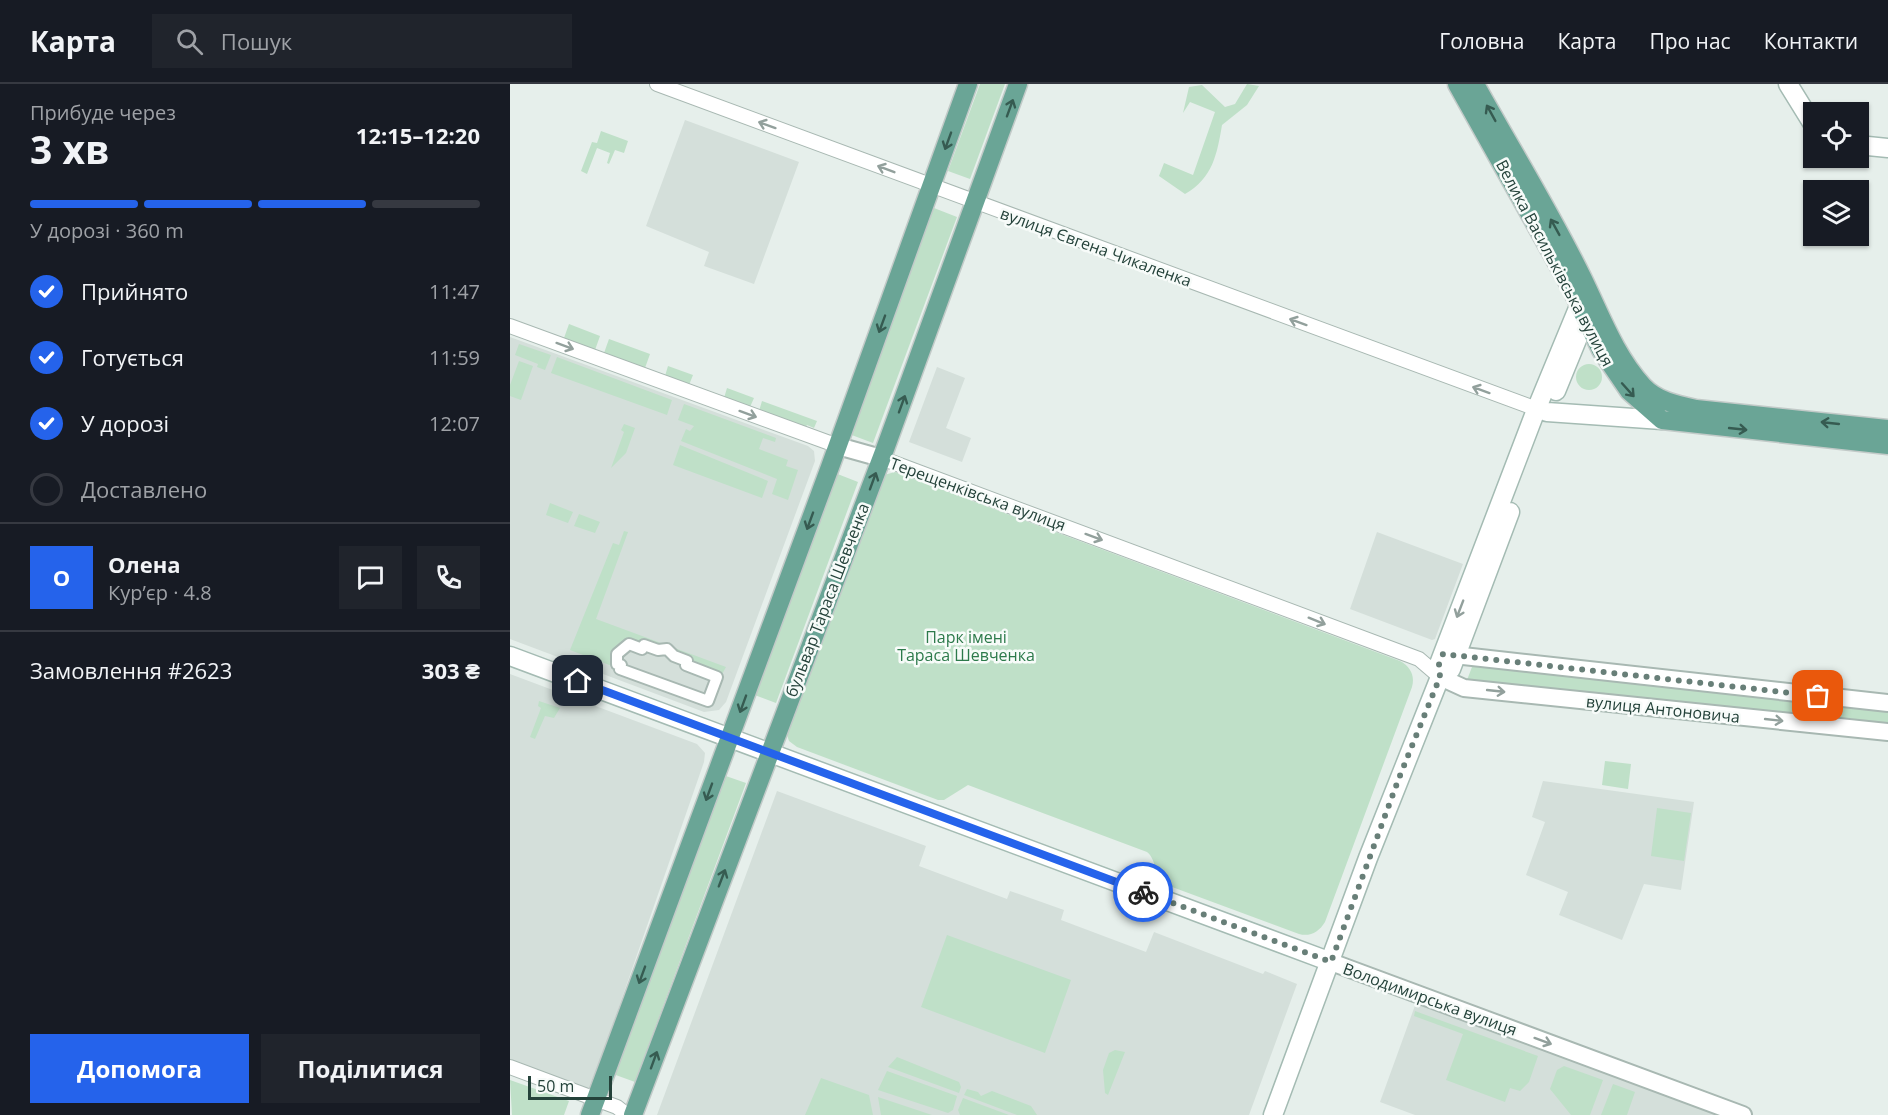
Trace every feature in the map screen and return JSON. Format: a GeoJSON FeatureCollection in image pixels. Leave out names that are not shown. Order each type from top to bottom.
{"type":"FeatureCollection","features":[{"type":"Feature","properties":{"kind":"main road"},"geometry":{"type":"LineString","coordinates":[[593,1107],[838,446],[968,84]]}},
{"type":"Feature","properties":{"kind":"main road","name":"бульвар Тараса Шевченка"},"geometry":{"type":"LineString","coordinates":[[633,1115],[881,458],[1018,84]]}},
{"type":"Feature","properties":{"kind":"main road","name":"Велика Васильківська вулиця"},"geometry":{"type":"LineString","coordinates":[[1457,84],[1586,309],[1644,387],[1664,400],[1696,409],[1888,429]]}},
{"type":"Feature","properties":{"kind":"main road","name":"Велика Васильківська вулиця"},"geometry":{"type":"LineString","coordinates":[[1475,84],[1586,309],[1600,350],[1629,391],[1662,420]]}},
{"type":"Feature","properties":{"kind":"main road"},"geometry":{"type":"LineString","coordinates":[[1788,84],[1803,108]]}},
{"type":"Feature","properties":{"kind":"main road"},"geometry":{"type":"LineString","coordinates":[[1869,146],[1888,148]]}},
{"type":"Feature","properties":{"kind":"main road"},"geometry":{"type":"LineString","coordinates":[[1273,1115],[1395,788],[1440,677],[1439,664],[1450,655],[1541,411],[1586,309]]}},
{"type":"Feature","properties":{"kind":"main road"},"geometry":{"type":"LineString","coordinates":[[1541,411],[1662,420],[1888,445]]}},
{"type":"Feature","properties":{"kind":"main road","name":"Володимирська вулиця"},"geometry":{"type":"LineString","coordinates":[[510,656],[1331,962]]}},
{"type":"Feature","properties":{"kind":"street","name":"вулиця Євгена Чикаленка"},"geometry":{"type":"LineString","coordinates":[[657,84],[1541,411]]}},
{"type":"Feature","properties":{"kind":"street","name":"Терещенківська вулиця"},"geometry":{"type":"LineString","coordinates":[[510,326],[838,446],[881,458],[1419,659],[1440,677]]}},
{"type":"Feature","properties":{"kind":"street"},"geometry":{"type":"LineString","coordinates":[[629,644],[642,649],[644,645],[658,650],[668,648],[674,656],[687,661],[686,665],[717,676],[708,701],[620,669],[621,665],[617,664],[616,657],[621,648],[628,648],[629,644]]}},
{"type":"Feature","properties":{"kind":"street","name":"вулиця Антоновича"},"geometry":{"type":"LineString","coordinates":[[1450,655],[1888,703]]}},
{"type":"Feature","properties":{"kind":"street","name":"вулиця Антоновича"},"geometry":{"type":"LineString","coordinates":[[1440,677],[1464,688],[1888,732]]}},
{"type":"Feature","properties":{"kind":"street","name":"Володимирська вулиця"},"geometry":{"type":"LineString","coordinates":[[1331,962],[1743,1115]]}},
{"type":"Feature","properties":{"kind":"street"},"geometry":{"type":"LineString","coordinates":[[510,1067],[593,1107],[617,1107],[627,1115]]}},
{"type":"Feature","properties":{"kind":"shaded area"},"geometry":{"type":"Polygon","coordinates":[[[685,120],[799,162],[754,284],[704,266],[709,252],[646,226],[685,120]]]}},
{"type":"Feature","properties":{"kind":"shaded area"},"geometry":{"type":"Polygon","coordinates":[[[510,337],[808,446],[814,451],[815,461],[726,702],[719,710],[704,712],[510,639],[510,337]]]}},
{"type":"Feature","properties":{"kind":"shaded area"},"geometry":{"type":"Polygon","coordinates":[[[937,367],[965,378],[946,428],[971,438],[962,462],[909,442],[937,367]]]}},
{"type":"Feature","properties":{"kind":"shaded area"},"geometry":{"type":"Polygon","coordinates":[[[1377,532],[1463,564],[1435,639],[1432,640],[1350,609],[1377,532]]]}},
{"type":"Feature","properties":{"kind":"shaded area"},"geometry":{"type":"Polygon","coordinates":[[[510,674],[697,744],[705,753],[704,762],[588,1090],[510,1065],[510,674]]]}},
{"type":"Feature","properties":{"kind":"shaded area"},"geometry":{"type":"Polygon","coordinates":[[[1543,781],[1694,802],[1681,890],[1644,884],[1622,940],[1559,915],[1568,892],[1526,875],[1545,822],[1532,817],[1543,781]]]}},
{"type":"Feature","properties":{"kind":"shaded area"},"geometry":{"type":"Polygon","coordinates":[[[777,791],[926,846],[919,866],[1007,899],[1010,891],[1064,910],[1061,920],[1146,952],[1154,932],[1263,974],[1265,971],[1297,984],[1249,1115],[657,1115],[777,791]]]}},
{"type":"Feature","properties":{"kind":"shaded area"},"geometry":{"type":"Polygon","coordinates":[[[1417,1000],[1726,1115],[1415,1115],[1380,1102],[1417,1000]]]}},
{"type":"Feature","properties":{"kind":"green space"},"geometry":{"type":"Polygon","coordinates":[[[980,84],[1005,84],[970,179],[948,171],[980,84]]]}},
{"type":"Feature","properties":{"kind":"green space"},"geometry":{"type":"Polygon","coordinates":[[[1247,84],[1259,86],[1247,105],[1222,125],[1212,164],[1202,181],[1185,194],[1159,176],[1164,163],[1193,175],[1215,112],[1190,102],[1183,113],[1189,87],[1202,85],[1225,107],[1235,104],[1247,84]]]}},
{"type":"Feature","properties":{"kind":"green space"},"geometry":{"type":"Polygon","coordinates":[[[601,131],[628,141],[624,153],[615,150],[609,164],[607,163],[610,153],[597,148],[587,174],[581,171],[592,142],[597,143],[601,131]]]}},
{"type":"Feature","properties":{"kind":"green space"},"geometry":{"type":"Polygon","coordinates":[[[934,208],[957,217],[873,443],[849,434],[934,208]]]}},
{"type":"Feature","properties":{"kind":"green space"},"geometry":{"type":"Polygon","coordinates":[[[569,324],[600,336],[595,350],[564,338],[569,324]]]}},
{"type":"Feature","properties":{"kind":"green space"},"geometry":{"type":"Polygon","coordinates":[[[609,339],[650,354],[645,368],[604,353],[609,339]]]}},
{"type":"Feature","properties":{"kind":"green space"},"geometry":{"type":"Polygon","coordinates":[[[519,344],[551,355],[545,370],[537,367],[538,364],[515,355],[519,344]]]}},
{"type":"Feature","properties":{"kind":"green space"},"geometry":{"type":"Polygon","coordinates":[[[557,357],[672,400],[667,415],[551,373],[557,357]]]}},
{"type":"Feature","properties":{"kind":"green space"},"geometry":{"type":"Polygon","coordinates":[[[519,361],[533,366],[521,400],[510,396],[510,385],[519,361]]]}},
{"type":"Feature","properties":{"kind":"green space"},"geometry":{"type":"Polygon","coordinates":[[[1589,364],[1598,368],[1602,377],[1598,386],[1589,390],[1580,386],[1576,377],[1580,368],[1589,364]]]}},
{"type":"Feature","properties":{"kind":"green space"},"geometry":{"type":"Polygon","coordinates":[[[668,366],[693,375],[689,385],[665,376],[668,366]]]}},
{"type":"Feature","properties":{"kind":"green space"},"geometry":{"type":"Polygon","coordinates":[[[727,388],[754,398],[750,407],[724,398],[727,388]]]}},
{"type":"Feature","properties":{"kind":"green space"},"geometry":{"type":"Polygon","coordinates":[[[762,401],[817,421],[814,428],[807,425],[805,428],[759,411],[762,401]]]}},
{"type":"Feature","properties":{"kind":"green space"},"geometry":{"type":"Polygon","coordinates":[[[684,404],[776,438],[775,442],[763,438],[759,449],[788,460],[786,466],[798,470],[788,500],[772,494],[777,479],[681,441],[686,429],[690,431],[694,426],[678,420],[684,404]]]}},
{"type":"Feature","properties":{"kind":"green space"},"geometry":{"type":"Polygon","coordinates":[[[624,424],[635,428],[626,453],[611,468],[624,432],[621,430],[624,424]]]}},
{"type":"Feature","properties":{"kind":"green space"},"geometry":{"type":"Polygon","coordinates":[[[680,445],[768,481],[762,498],[673,465],[680,445]]]}},
{"type":"Feature","properties":{"kind":"green space","name":"Парк імені Тараса Шевченка"},"geometry":{"type":"Polygon","coordinates":[[[895,472],[1400,661],[1407,666],[1412,676],[1412,687],[1325,922],[1320,929],[1310,934],[1299,934],[1164,884],[1147,852],[968,785],[944,800],[938,800],[797,747],[789,741],[786,732],[884,475],[895,472]]]}},
{"type":"Feature","properties":{"kind":"green space"},"geometry":{"type":"Polygon","coordinates":[[[835,473],[858,482],[776,703],[752,694],[835,473]]]}},
{"type":"Feature","properties":{"kind":"green space"},"geometry":{"type":"Polygon","coordinates":[[[550,503],[573,512],[568,523],[546,515],[550,503]]]}},
{"type":"Feature","properties":{"kind":"green space"},"geometry":{"type":"Polygon","coordinates":[[[579,514],[600,522],[595,533],[574,526],[579,514]]]}},
{"type":"Feature","properties":{"kind":"green space"},"geometry":{"type":"Polygon","coordinates":[[[624,531],[628,532],[596,619],[726,667],[721,676],[674,656],[624,646],[620,669],[570,650],[613,543],[619,545],[624,531]]]}},
{"type":"Feature","properties":{"kind":"green space"},"geometry":{"type":"Polygon","coordinates":[[[1475,659],[1888,703],[1888,732],[1464,688],[1475,659]]]}},
{"type":"Feature","properties":{"kind":"green space"},"geometry":{"type":"Polygon","coordinates":[[[539,701],[560,708],[554,718],[545,716],[535,739],[530,737],[541,708],[538,706],[539,701]]]}},
{"type":"Feature","properties":{"kind":"green space"},"geometry":{"type":"Polygon","coordinates":[[[1605,761],[1631,764],[1628,789],[1602,785],[1605,761]]]}},
{"type":"Feature","properties":{"kind":"green space"},"geometry":{"type":"Polygon","coordinates":[[[723,775],[746,783],[635,1082],[613,1074],[723,775]]]}},
{"type":"Feature","properties":{"kind":"green space"},"geometry":{"type":"Polygon","coordinates":[[[1657,808],[1691,813],[1684,861],[1651,856],[1657,808]]]}},
{"type":"Feature","properties":{"kind":"green space"},"geometry":{"type":"Polygon","coordinates":[[[947,935],[1071,980],[1045,1053],[921,1007],[947,935]]]}},
{"type":"Feature","properties":{"kind":"green space"},"geometry":{"type":"Polygon","coordinates":[[[1415,1011],[1538,1056],[1529,1082],[1520,1091],[1510,1088],[1505,1102],[1446,1080],[1463,1034],[1414,1016],[1415,1011]]]}},
{"type":"Feature","properties":{"kind":"green space"},"geometry":{"type":"Polygon","coordinates":[[[1115,1050],[1125,1052],[1108,1095],[1105,1093],[1103,1070],[1109,1053],[1115,1050]]]}},
{"type":"Feature","properties":{"kind":"green space"},"geometry":{"type":"Polygon","coordinates":[[[897,1057],[959,1082],[961,1087],[959,1093],[888,1067],[897,1057]]]}},
{"type":"Feature","properties":{"kind":"green space"},"geometry":{"type":"Polygon","coordinates":[[[1564,1066],[1603,1080],[1590,1115],[1571,1115],[1550,1089],[1557,1070],[1564,1066]]]}},
{"type":"Feature","properties":{"kind":"green space"},"geometry":{"type":"Polygon","coordinates":[[[887,1071],[957,1096],[953,1110],[948,1113],[878,1090],[887,1071]]]}},
{"type":"Feature","properties":{"kind":"green space"},"geometry":{"type":"Polygon","coordinates":[[[821,1078],[869,1095],[873,1115],[805,1115],[821,1078]]]}},
{"type":"Feature","properties":{"kind":"green space"},"geometry":{"type":"Polygon","coordinates":[[[510,1080],[569,1101],[564,1115],[512,1115],[510,1080]]]}},
{"type":"Feature","properties":{"kind":"green space"},"geometry":{"type":"Polygon","coordinates":[[[1613,1084],[1635,1092],[1627,1115],[1601,1115],[1613,1084]]]}},
{"type":"Feature","properties":{"kind":"green space"},"geometry":{"type":"Polygon","coordinates":[[[967,1089],[978,1092],[981,1096],[992,1091],[1031,1106],[1037,1115],[1017,1115],[964,1095],[967,1089]]]}},
{"type":"Feature","properties":{"kind":"green space"},"geometry":{"type":"Polygon","coordinates":[[[878,1097],[932,1115],[881,1115],[878,1097]]]}},
{"type":"Feature","properties":{"kind":"green space"},"geometry":{"type":"Polygon","coordinates":[[[963,1098],[1009,1115],[960,1115],[958,1110],[963,1098]]]}},
{"type":"Feature","properties":{"kind":"way so far"},"geometry":{"type":"LineString","coordinates":[[1143,892],[1331,962],[1368,858],[1440,677],[1439,664],[1443,654],[1818,696]]}},
{"type":"Feature","properties":{"kind":"route"},"geometry":{"type":"LineString","coordinates":[[578,681],[1143,892]]}}]}
